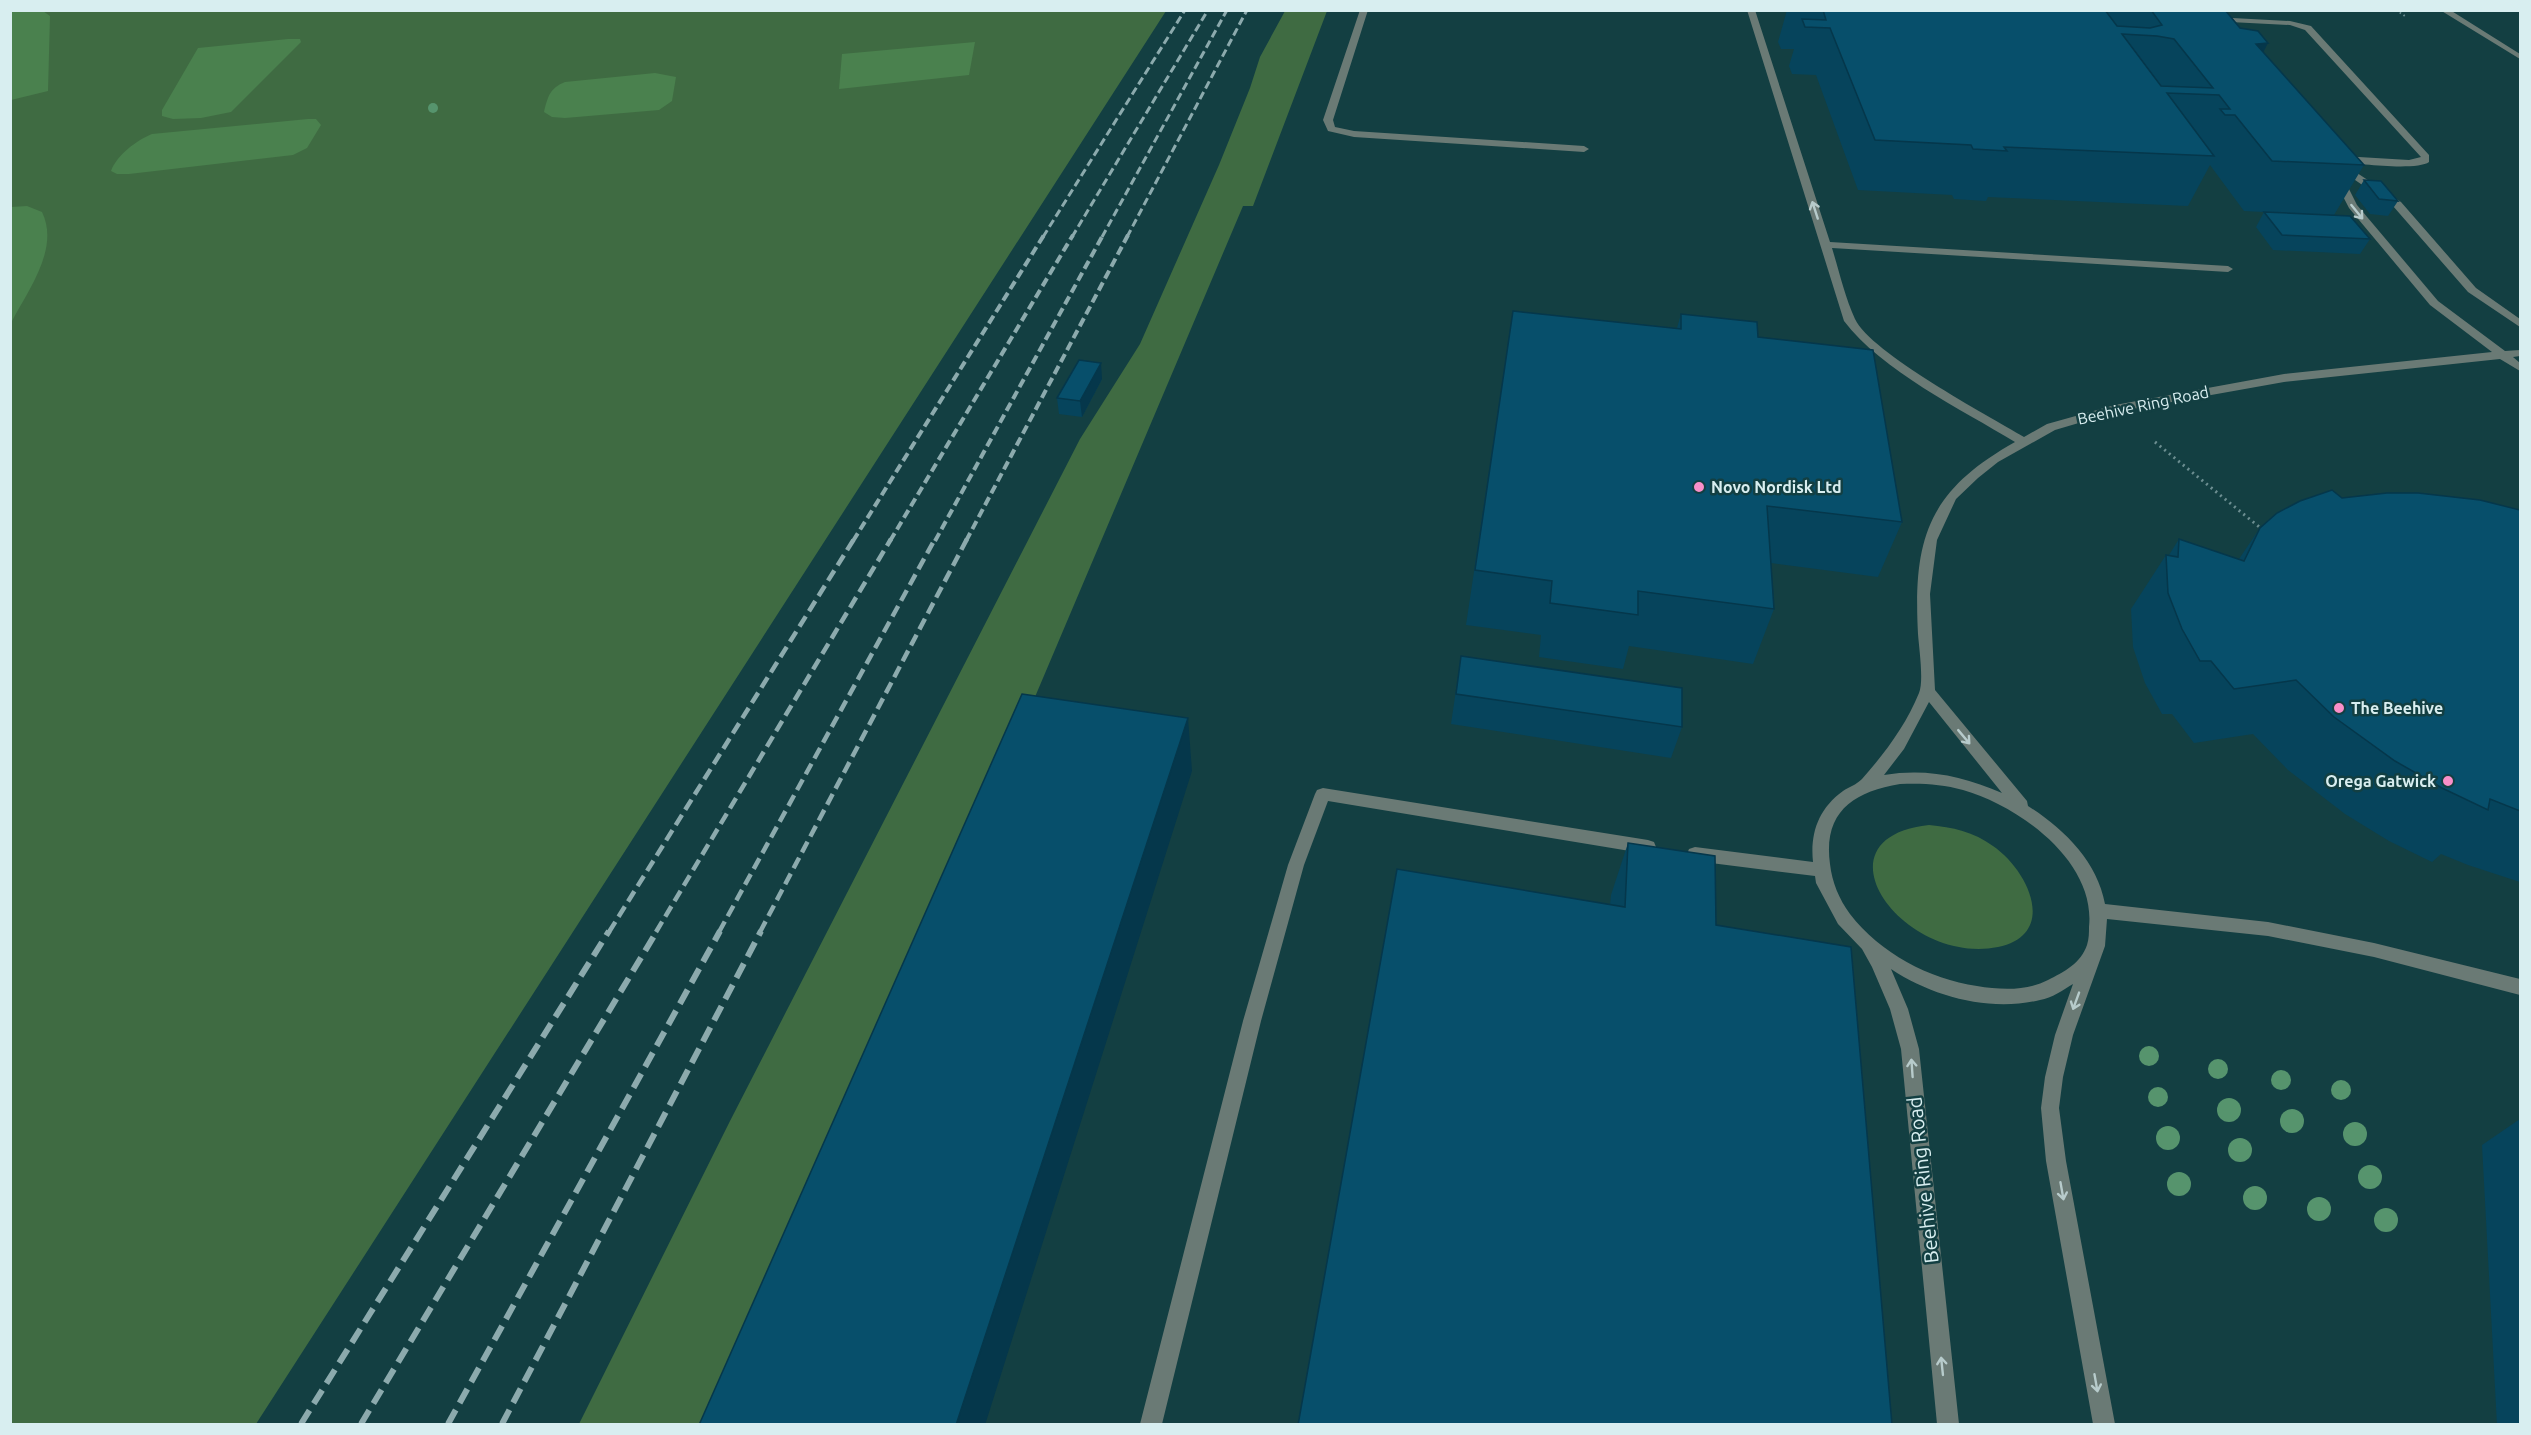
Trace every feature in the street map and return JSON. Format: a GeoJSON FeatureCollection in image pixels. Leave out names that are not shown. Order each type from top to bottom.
{"type":"FeatureCollection","features":[{"type":"Feature","properties":{"kind":"street"},"geometry":{"type":"LineString","coordinates":[[1364,10],[1328,120],[1331,129],[1354,134],[1584,149]]}},
{"type":"Feature","properties":{"kind":"street"},"geometry":{"type":"LineString","coordinates":[[1750,10],[1850,321],[1880,353],[2023,442]]}},
{"type":"Feature","properties":{"kind":"street"},"geometry":{"type":"LineString","coordinates":[[2444,10],[2520,57]]}},
{"type":"Feature","properties":{"kind":"street"},"geometry":{"type":"LineString","coordinates":[[2214,27],[2205,18],[2290,23],[2307,28],[2314,34],[2426,157],[2424,162],[2409,163],[2328,159],[2397,204],[2472,290],[2520,324]]}},
{"type":"Feature","properties":{"kind":"street"},"geometry":{"type":"LineString","coordinates":[[2334,169],[2353,206],[2434,303],[2520,368]]}},
{"type":"Feature","properties":{"kind":"street"},"geometry":{"type":"LineString","coordinates":[[1826,245],[2228,269]]}},
{"type":"Feature","properties":{"kind":"street","name":"Beehive Ring Road"},"geometry":{"type":"LineString","coordinates":[[1864,787],[1899,745],[1928,691],[1923,594],[1930,540],[1951,497],[1994,459],[2051,427],[2115,409],[2284,378],[2520,353]]}},
{"type":"Feature","properties":{"kind":"street","name":"Beehive Ring Road"},"geometry":{"type":"LineString","coordinates":[[1928,691],[2027,812],[2062,841],[2075,857],[2095,891],[2100,911],[2096,946],[2064,1035],[2054,1077],[2050,1108],[2056,1161],[2104,1425]]}},
{"type":"Feature","properties":{"kind":"street","name":"Beehive Ring Road"},"geometry":{"type":"LineString","coordinates":[[1948,1425],[1910,1049],[1902,1012],[1892,987],[1869,945],[1836,908],[1826,890],[1820,870],[1820,835],[1826,817],[1843,800],[1864,787],[1900,778],[1918,777],[1942,780],[1983,791],[2027,812]]}},
{"type":"Feature","properties":{"kind":"street"},"geometry":{"type":"LineString","coordinates":[[1150,1425],[1254,1011],[1296,865],[1323,794],[1669,850],[1820,870]]}},
{"type":"Feature","properties":{"kind":"street"},"geometry":{"type":"LineString","coordinates":[[2100,911],[2222,923],[2308,936],[2373,950],[2518,988]]}},
{"type":"Feature","properties":{"kind":"street","name":"Beehive Ring Road"},"geometry":{"type":"LineString","coordinates":[[1869,945],[1908,972],[1927,981],[1978,996],[2003,997],[2028,996],[2063,984],[2078,973],[2096,946]]}},
{"type":"Feature","properties":{"kind":"path"},"geometry":{"type":"LineString","coordinates":[[2115,409],[2267,534]]}},
{"type":"Feature","properties":{"kind":"green space"},"geometry":{"type":"Polygon","coordinates":[[[10,11],[1166,11],[256,1424],[11,1424],[10,11]]]}},
{"type":"Feature","properties":{"kind":"green space"},"geometry":{"type":"Polygon","coordinates":[[[43,11],[50,16],[48,91],[11,100],[11,12],[43,11]]]}},
{"type":"Feature","properties":{"kind":"green space"},"geometry":{"type":"Polygon","coordinates":[[[1285,11],[1327,11],[1253,206],[1243,206],[727,1424],[579,1424],[730,1121],[1080,439],[1140,344],[1219,165],[1260,57],[1285,11]]]}},
{"type":"Feature","properties":{"kind":"green space"},"geometry":{"type":"Polygon","coordinates":[[[300,39],[301,42],[231,112],[201,118],[173,119],[162,116],[162,110],[198,48],[300,39]]]}},
{"type":"Feature","properties":{"kind":"green space"},"geometry":{"type":"Polygon","coordinates":[[[975,42],[969,75],[839,89],[842,54],[975,42]]]}},
{"type":"Feature","properties":{"kind":"green space"},"geometry":{"type":"Polygon","coordinates":[[[655,73],[676,77],[672,101],[659,110],[565,118],[552,117],[544,112],[550,93],[565,82],[655,73]]]}},
{"type":"Feature","properties":{"kind":"green space"},"geometry":{"type":"Polygon","coordinates":[[[316,119],[321,125],[307,148],[293,155],[129,174],[117,174],[111,171],[128,149],[152,134],[316,119]]]}},
{"type":"Feature","properties":{"kind":"green space"},"geometry":{"type":"Polygon","coordinates":[[[27,206],[42,212],[47,226],[45,255],[11,323],[11,207],[27,206]]]}},
{"type":"Feature","properties":{"kind":"green space"},"geometry":{"type":"Polygon","coordinates":[[[1929,825],[1954,829],[1978,837],[2006,857],[2017,870],[2032,901],[2032,916],[2028,929],[2017,940],[1998,947],[1963,948],[1930,938],[1903,920],[1883,898],[1873,874],[1876,852],[1894,835],[1929,825]]]}},
{"type":"Feature","properties":{"kind":"building"},"geometry":{"type":"Polygon","coordinates":[[[1823,10],[2105,10],[2117,26],[2150,28],[2162,25],[2151,10],[2225,10],[2240,28],[2258,31],[2268,43],[2256,44],[2364,165],[2272,161],[2235,115],[2225,115],[2220,109],[2230,109],[2219,95],[2167,93],[2214,156],[2004,147],[2007,151],[1973,149],[1971,145],[1875,140],[1830,28],[1805,27],[1802,19],[1826,20],[1823,10]],[[2122,34],[2161,86],[2213,88],[2174,39],[2122,34]]]}},
{"type":"Feature","properties":{"kind":"building"},"geometry":{"type":"Polygon","coordinates":[[[2364,180],[2381,181],[2398,201],[2379,199],[2364,180]]]}},
{"type":"Feature","properties":{"kind":"building"},"geometry":{"type":"Polygon","coordinates":[[[2264,212],[2350,216],[2370,239],[2282,235],[2264,212]]]}},
{"type":"Feature","properties":{"kind":"building"},"geometry":{"type":"Polygon","coordinates":[[[1513,311],[1681,329],[1681,314],[1757,322],[1758,337],[1873,350],[1902,522],[1767,506],[1774,609],[1638,591],[1638,615],[1550,603],[1552,581],[1475,570],[1513,311]]]}},
{"type":"Feature","properties":{"kind":"building"},"geometry":{"type":"Polygon","coordinates":[[[1079,360],[1101,363],[1080,401],[1057,398],[1079,360]]]}},
{"type":"Feature","properties":{"kind":"building","name":"The Beehive"},"geometry":{"type":"Polygon","coordinates":[[[2332,490],[2342,498],[2387,493],[2418,493],[2480,500],[2520,510],[2520,811],[2490,799],[2488,810],[2442,788],[2395,761],[2334,717],[2296,680],[2234,689],[2211,661],[2200,661],[2182,629],[2168,593],[2166,555],[2178,557],[2179,539],[2244,561],[2260,528],[2277,513],[2300,501],[2332,490]]]}},
{"type":"Feature","properties":{"kind":"building"},"geometry":{"type":"Polygon","coordinates":[[[1461,656],[1682,688],[1682,727],[1456,694],[1461,656]]]}},
{"type":"Feature","properties":{"kind":"building"},"geometry":{"type":"Polygon","coordinates":[[[1022,694],[1188,718],[956,1425],[699,1425],[1022,694]]]}},
{"type":"Feature","properties":{"kind":"building"},"geometry":{"type":"Polygon","coordinates":[[[1628,843],[1715,856],[1716,925],[1851,947],[1892,1425],[1298,1425],[1397,869],[1625,907],[1628,843]]]}},
{"type":"Feature","properties":{"kind":"railway"},"geometry":{"type":"LineString","coordinates":[[1043,237],[1185,10]]}},
{"type":"Feature","properties":{"kind":"railway"},"geometry":{"type":"LineString","coordinates":[[1072,237],[1208,10]]}},
{"type":"Feature","properties":{"kind":"railway"},"geometry":{"type":"LineString","coordinates":[[1102,237],[1227,10]]}},
{"type":"Feature","properties":{"kind":"railway"},"geometry":{"type":"LineString","coordinates":[[1127,237],[1247,10]]}},
{"type":"Feature","properties":{"kind":"railway"},"geometry":{"type":"LineString","coordinates":[[853,541],[1044,235]]}},
{"type":"Feature","properties":{"kind":"railway"},"geometry":{"type":"LineString","coordinates":[[890,541],[1073,235]]}},
{"type":"Feature","properties":{"kind":"railway"},"geometry":{"type":"LineString","coordinates":[[935,541],[1103,235]]}},
{"type":"Feature","properties":{"kind":"railway"},"geometry":{"type":"LineString","coordinates":[[966,541],[1128,235]]}},
{"type":"Feature","properties":{"kind":"railway"},"geometry":{"type":"LineString","coordinates":[[609,932],[854,539]]}},
{"type":"Feature","properties":{"kind":"railway"},"geometry":{"type":"LineString","coordinates":[[656,932],[891,539]]}},
{"type":"Feature","properties":{"kind":"railway"},"geometry":{"type":"LineString","coordinates":[[719,932],[935,539]]}},
{"type":"Feature","properties":{"kind":"railway"},"geometry":{"type":"LineString","coordinates":[[760,932],[967,539]]}},
{"type":"Feature","properties":{"kind":"railway"},"geometry":{"type":"LineString","coordinates":[[301,1424],[609,931]]}},
{"type":"Feature","properties":{"kind":"railway"},"geometry":{"type":"LineString","coordinates":[[361,1424],[657,931]]}},
{"type":"Feature","properties":{"kind":"railway"},"geometry":{"type":"LineString","coordinates":[[448,1424],[720,931]]}},
{"type":"Feature","properties":{"kind":"railway"},"geometry":{"type":"LineString","coordinates":[[502,1424],[761,931]]}},
{"type":"Feature","properties":{"kind":"place","name":"Novo Nordisk Ltd"},"geometry":{"type":"Point","coordinates":[1699,487]}},
{"type":"Feature","properties":{"kind":"place","name":"The Beehive"},"geometry":{"type":"Point","coordinates":[2339,708]}},
{"type":"Feature","properties":{"kind":"place","name":"Orega Gatwick"},"geometry":{"type":"Point","coordinates":[2448,781]}}]}
